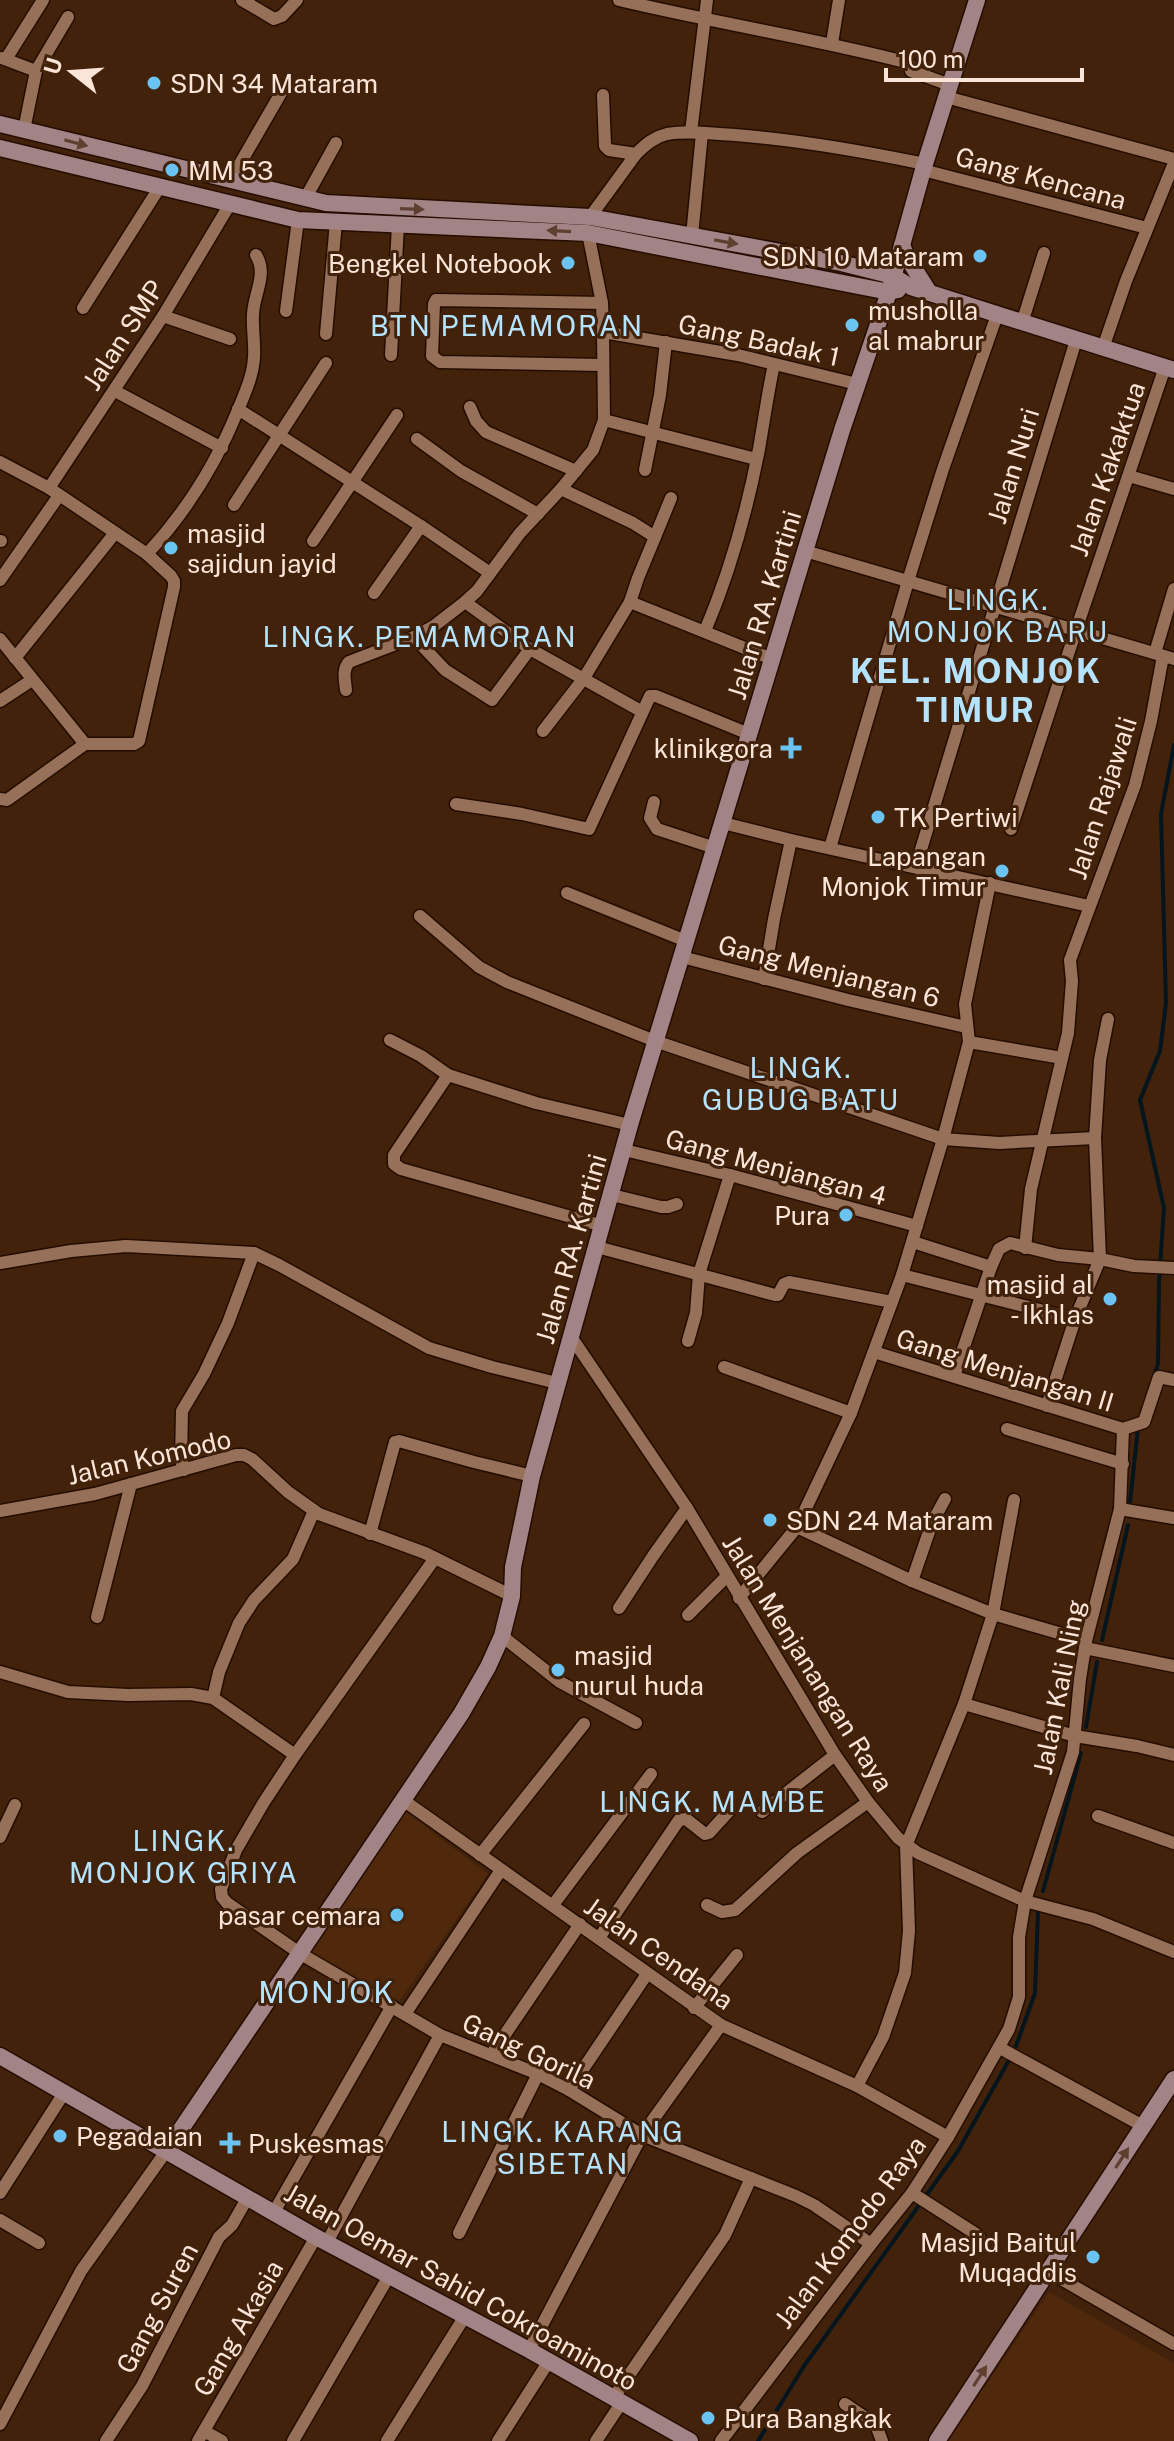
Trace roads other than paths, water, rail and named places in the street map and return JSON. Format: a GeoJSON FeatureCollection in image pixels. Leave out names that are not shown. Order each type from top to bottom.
{"type":"FeatureCollection","features":[{"type":"Feature","properties":{"kind":"street"},"geometry":{"type":"LineString","coordinates":[[36,71],[3,58],[43,0]]}},
{"type":"Feature","properties":{"kind":"street"},"geometry":{"type":"LineString","coordinates":[[242,0],[274,19],[282,16],[297,0]]}},
{"type":"Feature","properties":{"kind":"street"},"geometry":{"type":"LineString","coordinates":[[619,0],[704,20],[832,43],[909,63],[911,71],[948,91],[1174,161],[1117,303],[1103,348]]}},
{"type":"Feature","properties":{"kind":"street"},"geometry":{"type":"LineString","coordinates":[[692,236],[707,0]]}},
{"type":"Feature","properties":{"kind":"street"},"geometry":{"type":"LineString","coordinates":[[832,43],[839,0]]}},
{"type":"Feature","properties":{"kind":"street","name":"Jalan RA. Kartini"},"geometry":{"type":"LineString","coordinates":[[167,2150],[461,1714],[502,1636],[512,1596],[513,1567],[532,1476],[630,1125],[977,0]]}},
{"type":"Feature","properties":{"kind":"street"},"geometry":{"type":"LineString","coordinates":[[24,130],[36,71],[68,17]]}},
{"type":"Feature","properties":{"kind":"street"},"geometry":{"type":"LineString","coordinates":[[230,181],[285,86]]}},
{"type":"Feature","properties":{"kind":"street"},"geometry":{"type":"LineString","coordinates":[[346,690],[344,672],[349,662],[434,626],[477,591],[513,541],[593,450],[604,420],[603,332],[602,303],[589,225],[636,154],[609,150],[605,146],[603,95]]}},
{"type":"Feature","properties":{"kind":"street"},"geometry":{"type":"LineString","coordinates":[[0,124],[326,203],[692,236],[841,263],[891,284]]}},
{"type":"Feature","properties":{"kind":"street","name":"Gang Kencana"},"geometry":{"type":"LineString","coordinates":[[636,154],[656,138],[697,133],[819,143],[924,167],[1147,228]]}},
{"type":"Feature","properties":{"kind":"street"},"geometry":{"type":"LineString","coordinates":[[305,199],[336,143]]}},
{"type":"Feature","properties":{"kind":"street"},"geometry":{"type":"LineString","coordinates":[[0,148],[298,220],[398,225],[589,225],[911,287],[1170,369]]}},
{"type":"Feature","properties":{"kind":"street"},"geometry":{"type":"LineString","coordinates":[[83,308],[161,185]]}},
{"type":"Feature","properties":{"kind":"street","name":"Jalan SMP"},"geometry":{"type":"LineString","coordinates":[[0,580],[230,204]]}},
{"type":"Feature","properties":{"kind":"street"},"geometry":{"type":"LineString","coordinates":[[365,224],[368,206]]}},
{"type":"Feature","properties":{"kind":"street"},"geometry":{"type":"LineString","coordinates":[[286,311],[298,220]]}},
{"type":"Feature","properties":{"kind":"street"},"geometry":{"type":"LineString","coordinates":[[326,334],[336,222]]}},
{"type":"Feature","properties":{"kind":"street"},"geometry":{"type":"LineString","coordinates":[[391,355],[398,225]]}},
{"type":"Feature","properties":{"kind":"street"},"geometry":{"type":"LineString","coordinates":[[902,245],[929,292]]}},
{"type":"Feature","properties":{"kind":"street"},"geometry":{"type":"LineString","coordinates":[[1022,323],[1044,253]]}},
{"type":"Feature","properties":{"kind":"street"},"geometry":{"type":"LineString","coordinates":[[147,554],[194,497],[222,448],[246,391],[254,358],[255,296],[262,273],[256,255]]}},
{"type":"Feature","properties":{"kind":"street"},"geometry":{"type":"LineString","coordinates":[[602,303],[436,300],[432,356],[440,362],[603,365]]}},
{"type":"Feature","properties":{"kind":"street"},"geometry":{"type":"LineString","coordinates":[[830,848],[943,469],[997,315]]}},
{"type":"Feature","properties":{"kind":"street"},"geometry":{"type":"LineString","coordinates":[[163,316],[230,339]]}},
{"type":"Feature","properties":{"kind":"street","name":"Gang Badak 1"},"geometry":{"type":"LineString","coordinates":[[603,332],[774,364],[857,384]]}},
{"type":"Feature","properties":{"kind":"street","name":"Jalan Nuri"},"geometry":{"type":"LineString","coordinates":[[916,866],[1076,340]]}},
{"type":"Feature","properties":{"kind":"street"},"geometry":{"type":"LineString","coordinates":[[645,470],[654,432],[666,342]]}},
{"type":"Feature","properties":{"kind":"street"},"geometry":{"type":"LineString","coordinates":[[234,505],[326,363]]}},
{"type":"Feature","properties":{"kind":"street"},"geometry":{"type":"LineString","coordinates":[[705,631],[720,598],[736,547],[774,364]]}},
{"type":"Feature","properties":{"kind":"street","name":"Jalan Kakaktua"},"geometry":{"type":"LineString","coordinates":[[1011,829],[1129,476],[1170,369]]}},
{"type":"Feature","properties":{"kind":"street"},"geometry":{"type":"LineString","coordinates":[[115,391],[222,448]]}},
{"type":"Feature","properties":{"kind":"street"},"geometry":{"type":"LineString","coordinates":[[470,407],[476,421],[486,432],[576,471]]}},
{"type":"Feature","properties":{"kind":"street"},"geometry":{"type":"LineString","coordinates":[[238,409],[490,573]]}},
{"type":"Feature","properties":{"kind":"street"},"geometry":{"type":"LineString","coordinates":[[313,541],[397,415]]}},
{"type":"Feature","properties":{"kind":"street"},"geometry":{"type":"LineString","coordinates":[[604,420],[756,459]]}},
{"type":"Feature","properties":{"kind":"street"},"geometry":{"type":"LineString","coordinates":[[417,439],[461,471],[538,514]]}},
{"type":"Feature","properties":{"kind":"street"},"geometry":{"type":"LineString","coordinates":[[0,462],[147,554],[174,581],[139,741],[134,744],[85,744],[7,800],[0,799]]}},
{"type":"Feature","properties":{"kind":"street"},"geometry":{"type":"LineString","coordinates":[[1129,476],[1174,489]]}},
{"type":"Feature","properties":{"kind":"street"},"geometry":{"type":"LineString","coordinates":[[561,489],[633,523],[655,537]]}},
{"type":"Feature","properties":{"kind":"street"},"geometry":{"type":"LineString","coordinates":[[543,731],[584,678],[630,602],[671,498]]}},
{"type":"Feature","properties":{"kind":"street"},"geometry":{"type":"LineString","coordinates":[[374,593],[421,526]]}},
{"type":"Feature","properties":{"kind":"street"},"geometry":{"type":"LineString","coordinates":[[15,658],[115,533]]}},
{"type":"Feature","properties":{"kind":"street"},"geometry":{"type":"LineString","coordinates":[[805,551],[1164,656]]}},
{"type":"Feature","properties":{"kind":"street","name":"Jalan Rajawali"},"geometry":{"type":"LineString","coordinates":[[1025,1248],[1031,1189],[1068,1033],[1070,960],[1135,785],[1164,656],[1174,589]]}},
{"type":"Feature","properties":{"kind":"street"},"geometry":{"type":"LineString","coordinates":[[465,602],[530,649],[641,711]]}},
{"type":"Feature","properties":{"kind":"street"},"geometry":{"type":"LineString","coordinates":[[630,602],[772,659]]}},
{"type":"Feature","properties":{"kind":"street"},"geometry":{"type":"LineString","coordinates":[[414,637],[445,670],[492,700],[530,649]]}},
{"type":"Feature","properties":{"kind":"street"},"geometry":{"type":"LineString","coordinates":[[0,639],[85,744]]}},
{"type":"Feature","properties":{"kind":"street"},"geometry":{"type":"LineString","coordinates":[[0,701],[32,680]]}},
{"type":"Feature","properties":{"kind":"street"},"geometry":{"type":"LineString","coordinates":[[456,804],[589,829],[648,697],[656,696],[749,734]]}},
{"type":"Feature","properties":{"kind":"street"},"geometry":{"type":"LineString","coordinates":[[654,802],[650,818],[657,829],[715,848]]}},
{"type":"Feature","properties":{"kind":"street"},"geometry":{"type":"LineString","coordinates":[[723,823],[1089,906]]}},
{"type":"Feature","properties":{"kind":"street"},"geometry":{"type":"LineString","coordinates":[[764,979],[791,840]]}},
{"type":"Feature","properties":{"kind":"street"},"geometry":{"type":"LineString","coordinates":[[990,883],[965,1004],[969,1042],[1062,1058]]}},
{"type":"Feature","properties":{"kind":"street","name":"Gang Menjangan 6"},"geometry":{"type":"LineString","coordinates":[[567,893],[684,949],[764,979],[966,1027]]}},
{"type":"Feature","properties":{"kind":"street"},"geometry":{"type":"LineString","coordinates":[[420,916],[491,974],[655,1041],[943,1139],[999,1143],[1095,1138]]}},
{"type":"Feature","properties":{"kind":"street"},"geometry":{"type":"LineString","coordinates":[[1047,1406],[1075,1319],[1100,1259],[1095,1138],[1100,1060],[1108,1019]]}},
{"type":"Feature","properties":{"kind":"street"},"geometry":{"type":"LineString","coordinates":[[390,1040],[448,1075],[558,1109],[630,1125]]}},
{"type":"Feature","properties":{"kind":"street","name":"Gang Menjangan II"},"geometry":{"type":"LineString","coordinates":[[739,1598],[797,1527],[851,1413],[913,1242],[969,1042]]}},
{"type":"Feature","properties":{"kind":"street"},"geometry":{"type":"LineString","coordinates":[[448,1075],[394,1155],[394,1164],[401,1169],[603,1226]]}},
{"type":"Feature","properties":{"kind":"street","name":"Gang Menjangan 4"},"geometry":{"type":"LineString","coordinates":[[624,1150],[730,1175],[917,1226]]}},
{"type":"Feature","properties":{"kind":"street"},"geometry":{"type":"LineString","coordinates":[[688,1341],[696,1313],[699,1274],[730,1175]]}},
{"type":"Feature","properties":{"kind":"street"},"geometry":{"type":"LineString","coordinates":[[612,1195],[661,1207],[677,1204]]}},
{"type":"Feature","properties":{"kind":"street"},"geometry":{"type":"LineString","coordinates":[[913,1242],[991,1267]]}},
{"type":"Feature","properties":{"kind":"street"},"geometry":{"type":"LineString","coordinates":[[954,1376],[991,1267],[999,1249],[1010,1243],[1058,1255],[1173,1268]]}},
{"type":"Feature","properties":{"kind":"street"},"geometry":{"type":"LineString","coordinates":[[0,1263],[126,1246],[254,1253],[429,1348],[557,1383]]}},
{"type":"Feature","properties":{"kind":"street"},"geometry":{"type":"LineString","coordinates":[[597,1247],[775,1295],[789,1282],[892,1302]]}},
{"type":"Feature","properties":{"kind":"street"},"geometry":{"type":"LineString","coordinates":[[184,1470],[181,1460],[182,1411],[228,1323],[254,1253]]}},
{"type":"Feature","properties":{"kind":"street"},"geometry":{"type":"LineString","coordinates":[[902,1275],[1075,1319]]}},
{"type":"Feature","properties":{"kind":"street","name":"Jalan Menjanangan Raya"},"geometry":{"type":"LineString","coordinates":[[572,1338],[687,1508],[835,1755],[868,1802],[906,1846],[1025,1901],[1093,1919],[1174,1952]]}},
{"type":"Feature","properties":{"kind":"street","name":"Gang Menjangan II"},"geometry":{"type":"LineString","coordinates":[[874,1352],[1047,1406],[1132,1427]]}},
{"type":"Feature","properties":{"kind":"street"},"geometry":{"type":"LineString","coordinates":[[724,1367],[851,1413]]}},
{"type":"Feature","properties":{"kind":"street","name":"Jalan Kali Ning"},"geometry":{"type":"LineString","coordinates":[[1025,1901],[1068,1772],[1086,1645],[1120,1509],[1123,1464],[1132,1427],[1159,1377],[1174,1380]]}},
{"type":"Feature","properties":{"kind":"street"},"geometry":{"type":"LineString","coordinates":[[1007,1429],[1123,1464]]}},
{"type":"Feature","properties":{"kind":"street"},"geometry":{"type":"LineString","coordinates":[[370,1534],[395,1442],[532,1476]]}},
{"type":"Feature","properties":{"kind":"street","name":"Jalan Komodo"},"geometry":{"type":"LineString","coordinates":[[0,1511],[95,1494],[236,1455],[247,1456],[314,1511],[435,1558],[512,1596]]}},
{"type":"Feature","properties":{"kind":"street"},"geometry":{"type":"LineString","coordinates":[[97,1617],[131,1484]]}},
{"type":"Feature","properties":{"kind":"street"},"geometry":{"type":"LineString","coordinates":[[912,1581],[932,1523],[945,1499]]}},
{"type":"Feature","properties":{"kind":"street"},"geometry":{"type":"LineString","coordinates":[[857,2086],[883,2037],[905,1973],[909,1931],[906,1846],[964,1704],[993,1614],[1014,1500]]}},
{"type":"Feature","properties":{"kind":"street"},"geometry":{"type":"LineString","coordinates":[[619,1608],[687,1508]]}},
{"type":"Feature","properties":{"kind":"street"},"geometry":{"type":"LineString","coordinates":[[1120,1509],[1174,1518]]}},
{"type":"Feature","properties":{"kind":"street"},"geometry":{"type":"LineString","coordinates":[[213,1698],[225,1654],[239,1623],[254,1600],[293,1559],[314,1511]]}},
{"type":"Feature","properties":{"kind":"street"},"geometry":{"type":"LineString","coordinates":[[797,1527],[912,1581],[993,1614],[1086,1645],[1174,1666]]}},
{"type":"Feature","properties":{"kind":"street","name":"Gang Gorila"},"geometry":{"type":"LineString","coordinates":[[435,1558],[295,1755],[243,1836],[221,1889],[222,1897],[301,1954],[440,2035],[538,2074],[642,2135],[814,2205],[871,2244]]}},
{"type":"Feature","properties":{"kind":"street"},"geometry":{"type":"LineString","coordinates":[[688,1615],[727,1576]]}},
{"type":"Feature","properties":{"kind":"street"},"geometry":{"type":"LineString","coordinates":[[502,1636],[560,1682],[636,1723]]}},
{"type":"Feature","properties":{"kind":"street"},"geometry":{"type":"LineString","coordinates":[[0,1672],[68,1692],[191,1694],[213,1698],[295,1755]]}},
{"type":"Feature","properties":{"kind":"street"},"geometry":{"type":"LineString","coordinates":[[964,1704],[1075,1736],[1174,1755]]}},
{"type":"Feature","properties":{"kind":"street"},"geometry":{"type":"LineString","coordinates":[[480,1855],[584,1724]]}},
{"type":"Feature","properties":{"kind":"street"},"geometry":{"type":"LineString","coordinates":[[762,1812],[835,1755]]}},
{"type":"Feature","properties":{"kind":"street"},"geometry":{"type":"LineString","coordinates":[[553,1905],[651,1774]]}},
{"type":"Feature","properties":{"kind":"street","name":"Jalan Cendana"},"geometry":{"type":"LineString","coordinates":[[403,1800],[721,2025],[857,2086],[948,2137]]}},
{"type":"Feature","properties":{"kind":"street"},"geometry":{"type":"LineString","coordinates":[[707,1905],[722,1912],[735,1910],[797,1853],[868,1802]]}},
{"type":"Feature","properties":{"kind":"street"},"geometry":{"type":"LineString","coordinates":[[0,1837],[15,1805]]}},
{"type":"Feature","properties":{"kind":"street"},"geometry":{"type":"LineString","coordinates":[[599,1938],[679,1820],[686,1819],[705,1834],[729,1811]]}},
{"type":"Feature","properties":{"kind":"street"},"geometry":{"type":"LineString","coordinates":[[1098,1816],[1174,1843]]}},
{"type":"Feature","properties":{"kind":"street"},"geometry":{"type":"LineString","coordinates":[[405,2014],[501,1870]]}},
{"type":"Feature","properties":{"kind":"street","name":"Jalan Komodo Raya"},"geometry":{"type":"LineString","coordinates":[[721,2441],[871,2244],[920,2198],[948,2137],[1002,2048],[1013,2019],[1019,1997],[1019,1937],[1025,1901]]}},
{"type":"Feature","properties":{"kind":"street"},"geometry":{"type":"LineString","coordinates":[[491,2055],[580,1924]]}},
{"type":"Feature","properties":{"kind":"street"},"geometry":{"type":"LineString","coordinates":[[694,2008],[737,1955]]}},
{"type":"Feature","properties":{"kind":"street"},"geometry":{"type":"LineString","coordinates":[[569,2090],[647,1974]]}},
{"type":"Feature","properties":{"kind":"street"},"geometry":{"type":"LineString","coordinates":[[274,2212],[392,2006]]}},
{"type":"Feature","properties":{"kind":"street"},"geometry":{"type":"LineString","coordinates":[[529,2350],[642,2135],[721,2025]]}},
{"type":"Feature","properties":{"kind":"street","name":"Gang Akasia"},"geometry":{"type":"LineString","coordinates":[[201,2436],[322,2239],[440,2035]]}},
{"type":"Feature","properties":{"kind":"street"},"geometry":{"type":"LineString","coordinates":[[1002,2048],[1143,2126]]}},
{"type":"Feature","properties":{"kind":"street","name":"Jalan Oemar Sahid Cokroaminoto"},"geometry":{"type":"LineString","coordinates":[[0,2056],[322,2239],[690,2441]]}},
{"type":"Feature","properties":{"kind":"street"},"geometry":{"type":"LineString","coordinates":[[459,2233],[538,2074]]}},
{"type":"Feature","properties":{"kind":"street"},"geometry":{"type":"LineString","coordinates":[[937,2441],[1174,2079]]}},
{"type":"Feature","properties":{"kind":"street"},"geometry":{"type":"LineString","coordinates":[[0,2193],[64,2093]]}},
{"type":"Feature","properties":{"kind":"street"},"geometry":{"type":"LineString","coordinates":[[0,2424],[81,2271],[167,2150]]}},
{"type":"Feature","properties":{"kind":"street"},"geometry":{"type":"LineString","coordinates":[[596,2441],[618,2399],[725,2235],[751,2178]]}},
{"type":"Feature","properties":{"kind":"street","name":"Gang Suren"},"geometry":{"type":"LineString","coordinates":[[106,2441],[142,2386],[219,2237],[232,2225],[248,2197]]}},
{"type":"Feature","properties":{"kind":"street"},"geometry":{"type":"LineString","coordinates":[[920,2198],[979,2236]]}},
{"type":"Feature","properties":{"kind":"street"},"geometry":{"type":"LineString","coordinates":[[0,2220],[39,2243]]}},
{"type":"Feature","properties":{"kind":"street"},"geometry":{"type":"LineString","coordinates":[[1049,2272],[1174,2344]]}},
{"type":"Feature","properties":{"kind":"street"},"geometry":{"type":"LineString","coordinates":[[293,2441],[389,2276]]}},
{"type":"Feature","properties":{"kind":"street"},"geometry":{"type":"LineString","coordinates":[[387,2441],[465,2316]]}},
{"type":"Feature","properties":{"kind":"street"},"geometry":{"type":"LineString","coordinates":[[498,2441],[549,2361]]}},
{"type":"Feature","properties":{"kind":"street"},"geometry":{"type":"LineString","coordinates":[[845,2404],[876,2425],[882,2441]]}},
{"type":"Feature","properties":{"kind":"street"},"geometry":{"type":"LineString","coordinates":[[201,2436],[222,2441]]}},
{"type":"Feature","properties":{"kind":"waterway"},"geometry":{"type":"LineString","coordinates":[[1154,1377],[1158,1363],[1164,1208],[1140,1100],[1160,1051],[1166,1003],[1161,814],[1174,745]]}},
{"type":"Feature","properties":{"kind":"waterway"},"geometry":{"type":"LineString","coordinates":[[1130,1502],[1138,1428]]}},
{"type":"Feature","properties":{"kind":"waterway"},"geometry":{"type":"LineString","coordinates":[[1102,1640],[1128,1525]]}},
{"type":"Feature","properties":{"kind":"waterway"},"geometry":{"type":"LineString","coordinates":[[1086,1727],[1097,1662]]}},
{"type":"Feature","properties":{"kind":"waterway"},"geometry":{"type":"LineString","coordinates":[[1043,1891],[1081,1753]]}},
{"type":"Feature","properties":{"kind":"waterway"},"geometry":{"type":"LineString","coordinates":[[1016,2046],[1035,1993],[1038,1911]]}},
{"type":"Feature","properties":{"kind":"waterway"},"geometry":{"type":"LineString","coordinates":[[758,2441],[804,2366],[958,2151],[1008,2062]]}},
{"type":"Feature","properties":{"kind":"place","name":"SDN 34 Mataram"},"geometry":{"type":"Point","coordinates":[154,83]}},
{"type":"Feature","properties":{"kind":"place","name":"MM 53"},"geometry":{"type":"Point","coordinates":[172,170]}},
{"type":"Feature","properties":{"kind":"place","name":"SDN 10 Mataram"},"geometry":{"type":"Point","coordinates":[980,256]}},
{"type":"Feature","properties":{"kind":"place","name":"Bengkel Notebook"},"geometry":{"type":"Point","coordinates":[568,263]}},
{"type":"Feature","properties":{"kind":"place","name":"musholla al mabrur"},"geometry":{"type":"Point","coordinates":[852,325]}},
{"type":"Feature","properties":{"kind":"place","name":"masjid sajidun jayid"},"geometry":{"type":"Point","coordinates":[171,548]}},
{"type":"Feature","properties":{"kind":"place","name":"klinikgora"},"geometry":{"type":"Point","coordinates":[791,748]}},
{"type":"Feature","properties":{"kind":"place","name":"TK Pertiwi"},"geometry":{"type":"Point","coordinates":[878,817]}},
{"type":"Feature","properties":{"kind":"place","name":"Lapangan Monjok Timur"},"geometry":{"type":"Point","coordinates":[1002,871]}},
{"type":"Feature","properties":{"kind":"place","name":"Pura"},"geometry":{"type":"Point","coordinates":[846,1215]}},
{"type":"Feature","properties":{"kind":"place","name":"masjid al - Ikhlas"},"geometry":{"type":"Point","coordinates":[1110,1299]}},
{"type":"Feature","properties":{"kind":"place","name":"SDN 24 Mataram"},"geometry":{"type":"Point","coordinates":[770,1520]}},
{"type":"Feature","properties":{"kind":"place","name":"masjid nurul huda"},"geometry":{"type":"Point","coordinates":[558,1670]}},
{"type":"Feature","properties":{"kind":"place","name":"pasar cemara"},"geometry":{"type":"Point","coordinates":[397,1915]}},
{"type":"Feature","properties":{"kind":"place","name":"Pegadaian"},"geometry":{"type":"Point","coordinates":[60,2136]}},
{"type":"Feature","properties":{"kind":"place","name":"Puskesmas"},"geometry":{"type":"Point","coordinates":[230,2143]}},
{"type":"Feature","properties":{"kind":"place","name":"Masjid Baitul Muqaddis"},"geometry":{"type":"Point","coordinates":[1093,2257]}},
{"type":"Feature","properties":{"kind":"place","name":"Pura Bangkak"},"geometry":{"type":"Point","coordinates":[708,2418]}},
{"type":"Feature","properties":{"kind":"district","name":"BTN PEMAMORAN"},"geometry":{"type":"Point","coordinates":[507,325]}},
{"type":"Feature","properties":{"kind":"district","name":"LINGK. MONJOK BARU"},"geometry":{"type":"Point","coordinates":[998,615]}},
{"type":"Feature","properties":{"kind":"district","name":"LINGK. PEMAMORAN"},"geometry":{"type":"Point","coordinates":[420,636]}},
{"type":"Feature","properties":{"kind":"district","name":"KEL. MONJOK TIMUR"},"geometry":{"type":"Point","coordinates":[976,690]}},
{"type":"Feature","properties":{"kind":"district","name":"LINGK. GUBUG BATU"},"geometry":{"type":"Point","coordinates":[801,1083]}},
{"type":"Feature","properties":{"kind":"district","name":"LINGK. MAMBE"},"geometry":{"type":"Point","coordinates":[713,1801]}},
{"type":"Feature","properties":{"kind":"district","name":"LINGK. MONJOK GRIYA"},"geometry":{"type":"Point","coordinates":[184,1856]}},
{"type":"Feature","properties":{"kind":"district","name":"MONJOK"},"geometry":{"type":"Point","coordinates":[327,1992]}},
{"type":"Feature","properties":{"kind":"district","name":"LINGK. KARANG SIBETAN"},"geometry":{"type":"Point","coordinates":[563,2147]}}]}
